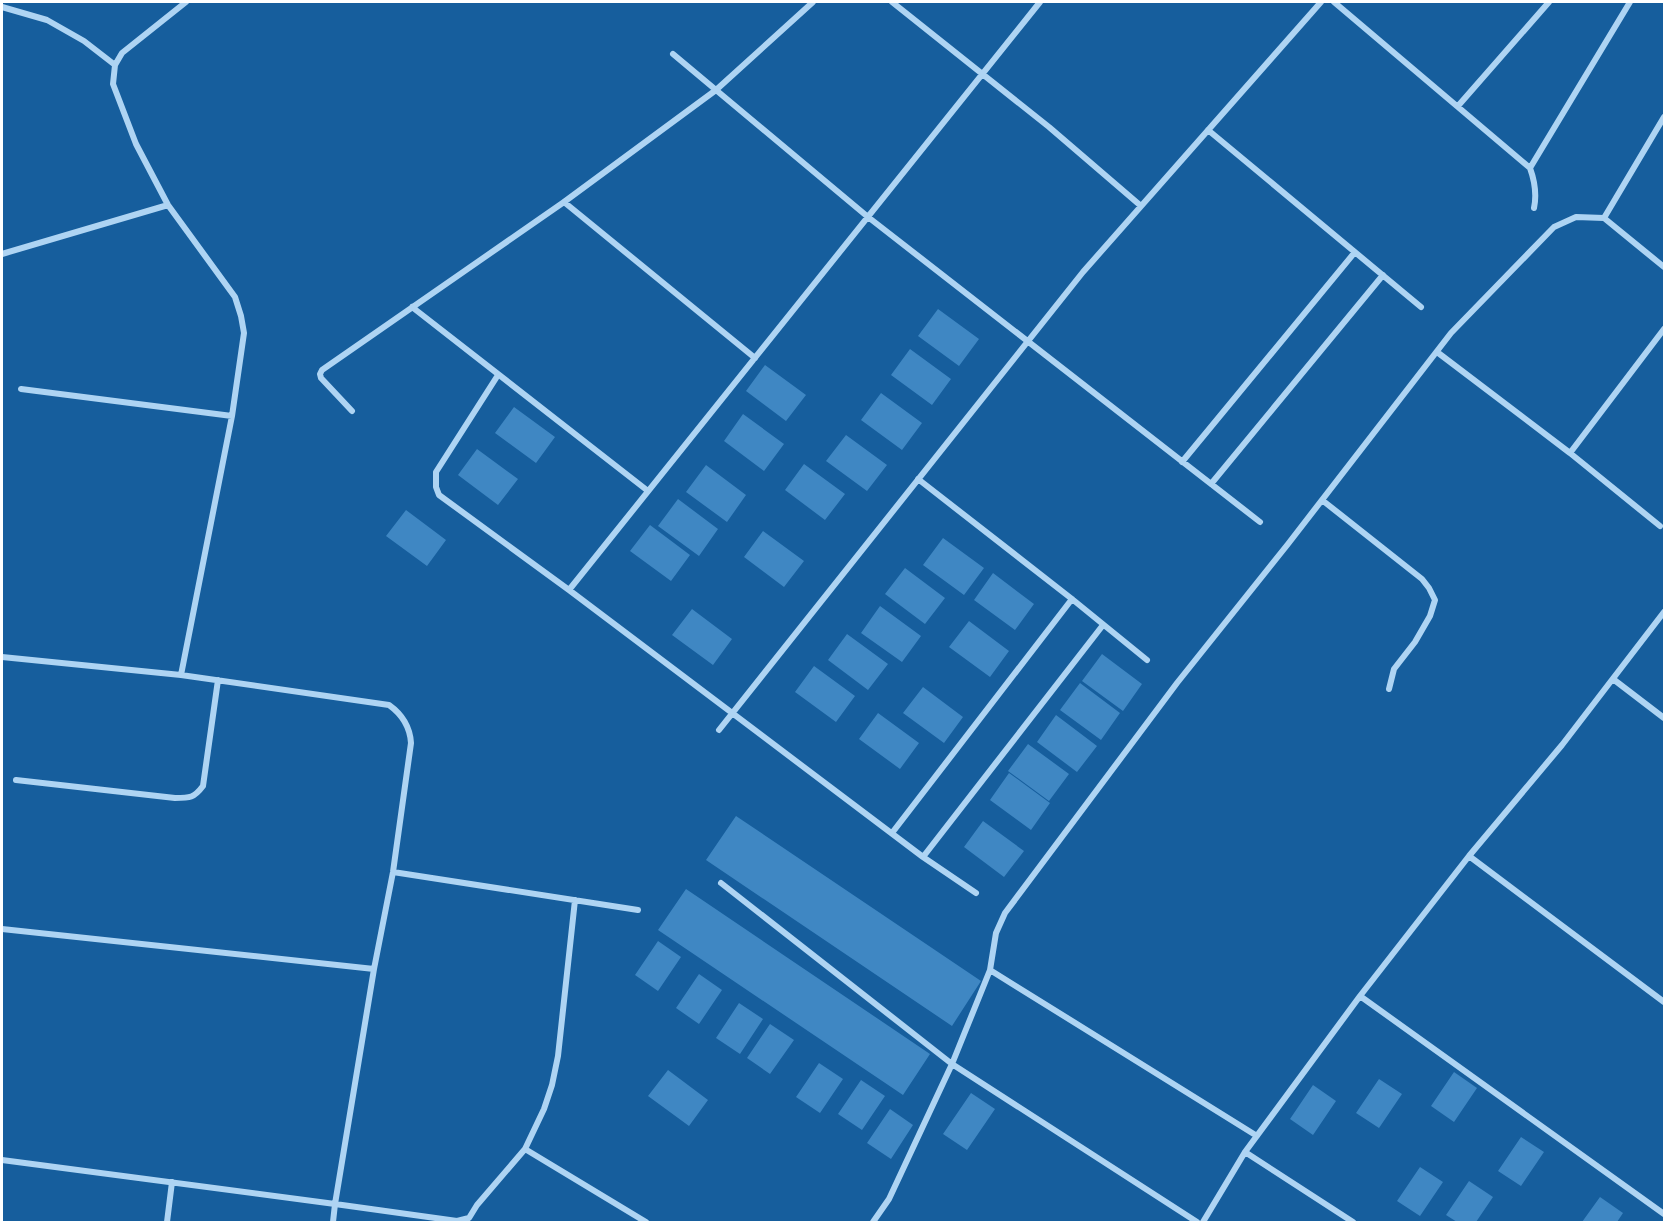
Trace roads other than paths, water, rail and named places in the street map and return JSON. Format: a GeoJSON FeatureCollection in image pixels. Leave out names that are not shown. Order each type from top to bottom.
{"type":"FeatureCollection","features":[{"type":"Feature","properties":{"kind":"street"},"geometry":{"type":"LineString","coordinates":[[181,675],[232,416],[244,333],[235,297],[168,205],[136,144],[113,84],[115,64],[122,53],[186,2]]}},
{"type":"Feature","properties":{"kind":"street"},"geometry":{"type":"LineString","coordinates":[[352,411],[321,378],[322,369],[564,202],[716,90],[813,2]]}},
{"type":"Feature","properties":{"kind":"street"},"geometry":{"type":"LineString","coordinates":[[892,2],[1049,127],[1141,206]]}},
{"type":"Feature","properties":{"kind":"street"},"geometry":{"type":"LineString","coordinates":[[569,590],[1040,2]]}},
{"type":"Feature","properties":{"kind":"street"},"geometry":{"type":"LineString","coordinates":[[719,730],[1083,272],[1321,2]]}},
{"type":"Feature","properties":{"kind":"street"},"geometry":{"type":"LineString","coordinates":[[1334,2],[1530,168],[1536,197],[1534,208]]}},
{"type":"Feature","properties":{"kind":"street"},"geometry":{"type":"LineString","coordinates":[[1458,106],[1549,2]]}},
{"type":"Feature","properties":{"kind":"street"},"geometry":{"type":"LineString","coordinates":[[1530,168],[1630,2]]}},
{"type":"Feature","properties":{"kind":"street"},"geometry":{"type":"LineString","coordinates":[[2,7],[47,20],[84,41],[115,64]]}},
{"type":"Feature","properties":{"kind":"street"},"geometry":{"type":"LineString","coordinates":[[673,54],[868,217],[1260,522]]}},
{"type":"Feature","properties":{"kind":"street"},"geometry":{"type":"LineString","coordinates":[[1604,218],[1665,117]]}},
{"type":"Feature","properties":{"kind":"street"},"geometry":{"type":"LineString","coordinates":[[1208,130],[1421,307]]}},
{"type":"Feature","properties":{"kind":"street"},"geometry":{"type":"LineString","coordinates":[[564,202],[755,358]]}},
{"type":"Feature","properties":{"kind":"street"},"geometry":{"type":"LineString","coordinates":[[2,254],[168,205]]}},
{"type":"Feature","properties":{"kind":"street"},"geometry":{"type":"LineString","coordinates":[[873,1222],[889,1199],[952,1064],[990,970],[996,933],[1005,913],[1177,683],[1451,333],[1554,227],[1576,217],[1604,218],[1665,267]]}},
{"type":"Feature","properties":{"kind":"street"},"geometry":{"type":"LineString","coordinates":[[1182,462],[1355,252]]}},
{"type":"Feature","properties":{"kind":"street"},"geometry":{"type":"LineString","coordinates":[[1211,484],[1383,275]]}},
{"type":"Feature","properties":{"kind":"street"},"geometry":{"type":"LineString","coordinates":[[412,307],[648,491]]}},
{"type":"Feature","properties":{"kind":"street"},"geometry":{"type":"LineString","coordinates":[[1570,453],[1665,329]]}},
{"type":"Feature","properties":{"kind":"street"},"geometry":{"type":"LineString","coordinates":[[1437,352],[1570,453],[1660,526]]}},
{"type":"Feature","properties":{"kind":"street"},"geometry":{"type":"LineString","coordinates":[[498,375],[436,472],[436,487],[440,495],[923,857],[976,893]]}},
{"type":"Feature","properties":{"kind":"street"},"geometry":{"type":"LineString","coordinates":[[21,389],[232,416]]}},
{"type":"Feature","properties":{"kind":"street"},"geometry":{"type":"LineString","coordinates":[[918,479],[1148,660]]}},
{"type":"Feature","properties":{"kind":"street"},"geometry":{"type":"LineString","coordinates":[[1322,500],[1422,579],[1430,588],[1435,600],[1430,616],[1415,642],[1394,669],[1389,689]]}},
{"type":"Feature","properties":{"kind":"street"},"geometry":{"type":"LineString","coordinates":[[892,833],[1072,599]]}},
{"type":"Feature","properties":{"kind":"street"},"geometry":{"type":"LineString","coordinates":[[1203,1222],[1245,1152],[1360,996],[1469,856],[1562,745],[1665,612]]}},
{"type":"Feature","properties":{"kind":"street"},"geometry":{"type":"LineString","coordinates":[[923,857],[1103,625]]}},
{"type":"Feature","properties":{"kind":"street"},"geometry":{"type":"LineString","coordinates":[[2,657],[181,675],[389,705],[398,711],[410,731],[411,743],[393,872],[374,969],[333,1222]]}},
{"type":"Feature","properties":{"kind":"street"},"geometry":{"type":"LineString","coordinates":[[1613,679],[1665,718]]}},
{"type":"Feature","properties":{"kind":"street"},"geometry":{"type":"LineString","coordinates":[[16,780],[189,798],[197,794],[203,786],[218,680]]}},
{"type":"Feature","properties":{"kind":"street"},"geometry":{"type":"LineString","coordinates":[[1469,856],[1665,1002]]}},
{"type":"Feature","properties":{"kind":"street"},"geometry":{"type":"LineString","coordinates":[[393,872],[638,910]]}},
{"type":"Feature","properties":{"kind":"street"},"geometry":{"type":"LineString","coordinates":[[722,883],[952,1064],[1197,1222]]}},
{"type":"Feature","properties":{"kind":"street"},"geometry":{"type":"LineString","coordinates":[[2,1160],[457,1221],[469,1218],[477,1205],[525,1149],[544,1109],[552,1085],[558,1056],[575,900]]}},
{"type":"Feature","properties":{"kind":"street"},"geometry":{"type":"LineString","coordinates":[[2,930],[374,969]]}},
{"type":"Feature","properties":{"kind":"street"},"geometry":{"type":"LineString","coordinates":[[990,970],[1257,1136]]}},
{"type":"Feature","properties":{"kind":"street"},"geometry":{"type":"LineString","coordinates":[[1360,996],[1665,1214]]}},
{"type":"Feature","properties":{"kind":"street"},"geometry":{"type":"LineString","coordinates":[[525,1149],[646,1222]]}},
{"type":"Feature","properties":{"kind":"street"},"geometry":{"type":"LineString","coordinates":[[1245,1152],[1353,1222]]}},
{"type":"Feature","properties":{"kind":"street"},"geometry":{"type":"LineString","coordinates":[[167,1222],[172,1182]]}}]}
